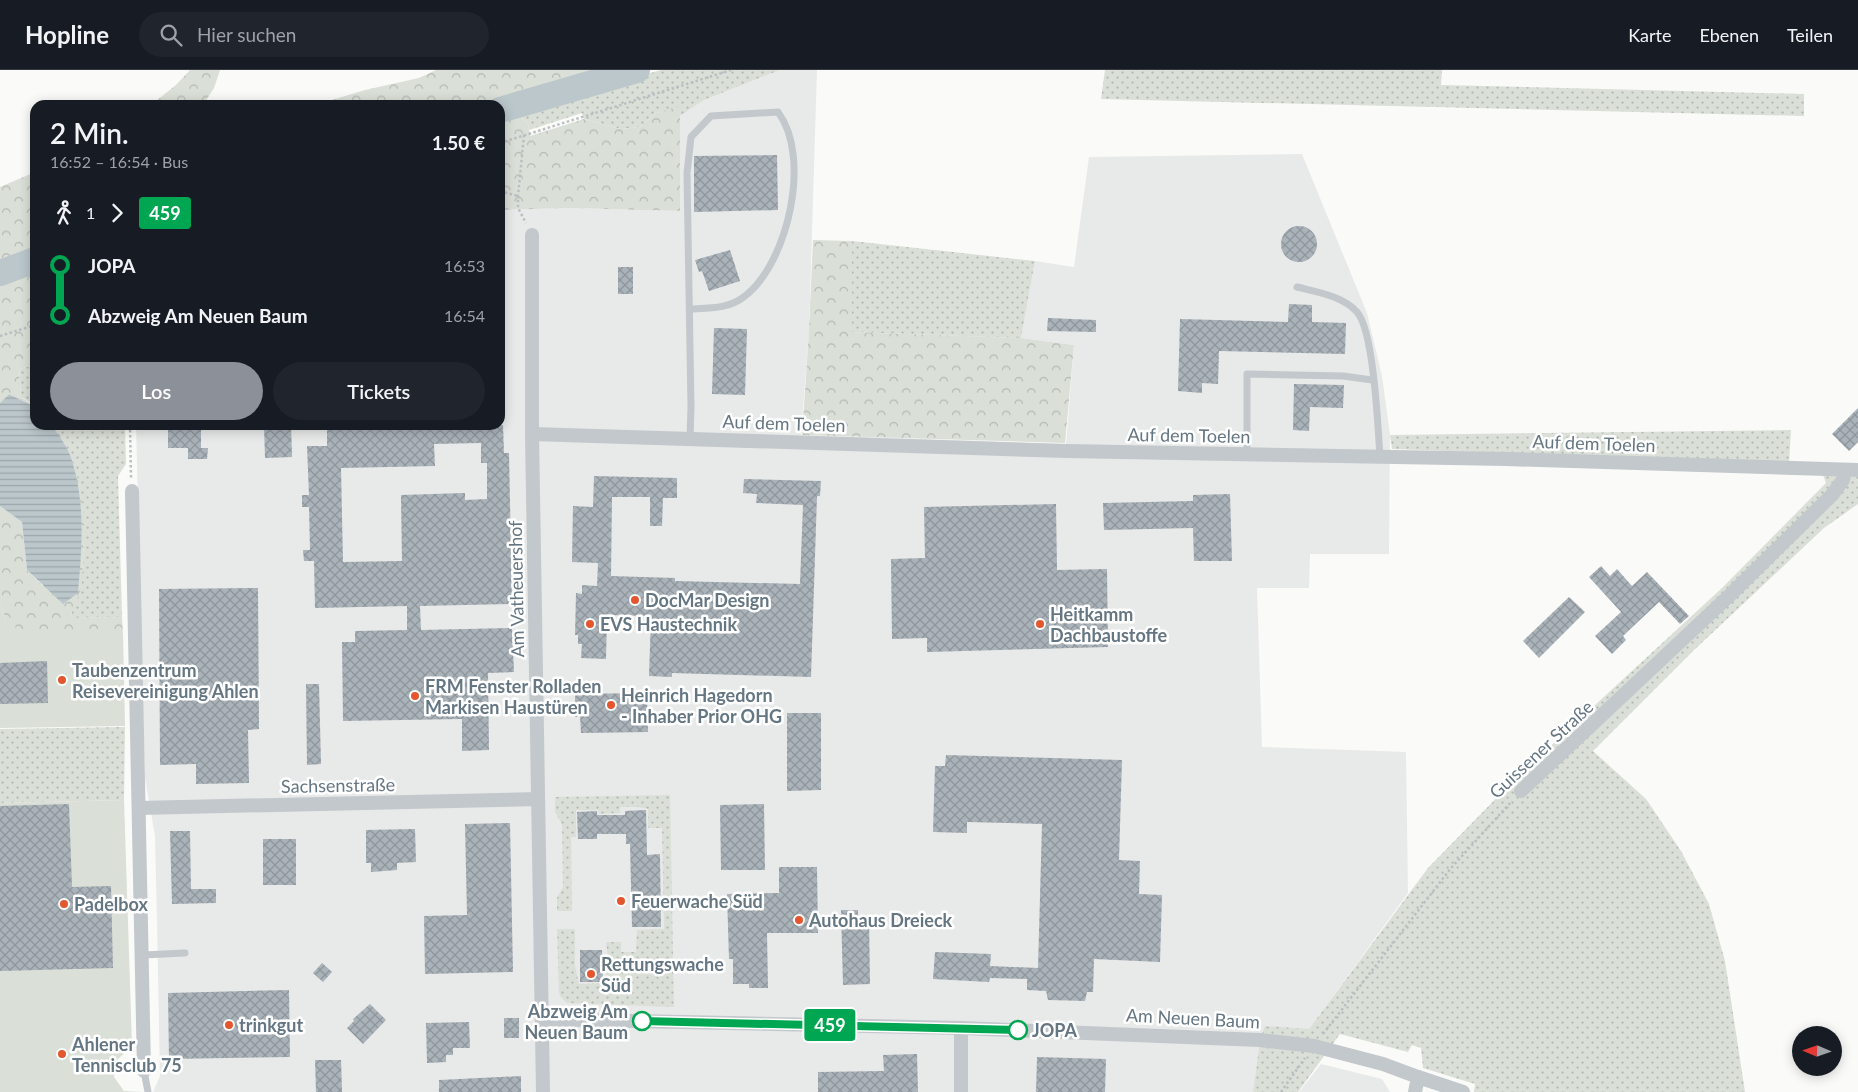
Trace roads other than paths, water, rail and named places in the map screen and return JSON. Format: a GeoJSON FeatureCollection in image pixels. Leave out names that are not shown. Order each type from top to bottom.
{"type":"FeatureCollection","features":[{"type":"Feature","properties":{"kind":"street","name":"Am Vatheuershof"},"geometry":{"type":"LineString","coordinates":[[532,235],[532,434],[543,1092]]}},
{"type":"Feature","properties":{"kind":"street","name":"Auf dem Toelen"},"geometry":{"type":"LineString","coordinates":[[532,434],[1851,470]]}},
{"type":"Feature","properties":{"kind":"street","name":"Guissener Straße"},"geometry":{"type":"LineString","coordinates":[[1522,791],[1729,596],[1832,495],[1851,470]]}},
{"type":"Feature","properties":{"kind":"street"},"geometry":{"type":"LineString","coordinates":[[132,491],[144,1071]]}},
{"type":"Feature","properties":{"kind":"street","name":"Sachsenstraße"},"geometry":{"type":"LineString","coordinates":[[140,808],[538,799]]}},
{"type":"Feature","properties":{"kind":"street","name":"Am Neuen Baum"},"geometry":{"type":"LineString","coordinates":[[542,1019],[961,1028],[1151,1034],[1260,1040],[1314,1046],[1383,1064],[1463,1092]]}},
{"type":"Feature","properties":{"kind":"street"},"geometry":{"type":"LineString","coordinates":[[961,1028],[962,1092]]}},
{"type":"Feature","properties":{"kind":"street"},"geometry":{"type":"LineString","coordinates":[[1414,1092],[1418,1077]]}},
{"type":"Feature","properties":{"kind":"lane"},"geometry":{"type":"LineString","coordinates":[[690,310],[723,308],[745,296],[766,272],[788,222],[794,182],[792,152],[786,122],[778,112],[711,116],[691,137],[687,173],[690,439]]}},
{"type":"Feature","properties":{"kind":"lane"},"geometry":{"type":"LineString","coordinates":[[1297,286],[1334,297],[1358,313],[1368,336],[1380,457]]}},
{"type":"Feature","properties":{"kind":"lane"},"geometry":{"type":"LineString","coordinates":[[1247,454],[1246,374],[1343,376],[1372,380]]}},
{"type":"Feature","properties":{"kind":"lane"},"geometry":{"type":"LineString","coordinates":[[143,955],[184,953]]}},
{"type":"Feature","properties":{"kind":"lane"},"geometry":{"type":"LineString","coordinates":[[144,1071],[148,1092]]}},
{"type":"Feature","properties":{"kind":"waterway"},"geometry":{"type":"LineString","coordinates":[[505,109],[637,70]]}},
{"type":"Feature","properties":{"kind":"waterway"},"geometry":{"type":"LineString","coordinates":[[0,273],[30,262]]}},
{"type":"Feature","properties":{"kind":"place","name":"DocMar Design"},"geometry":{"type":"Point","coordinates":[635,600]}},
{"type":"Feature","properties":{"kind":"place","name":"EVS Haustechnik"},"geometry":{"type":"Point","coordinates":[590,624]}},
{"type":"Feature","properties":{"kind":"place","name":"Heitkamm Dachbaustoffe"},"geometry":{"type":"Point","coordinates":[1040,624]}},
{"type":"Feature","properties":{"kind":"place","name":"Taubenzentrum Reisevereinigung Ahlen"},"geometry":{"type":"Point","coordinates":[62,680]}},
{"type":"Feature","properties":{"kind":"place","name":"FRM Fenster Rolladen Markisen Haustüren"},"geometry":{"type":"Point","coordinates":[415,696]}},
{"type":"Feature","properties":{"kind":"place","name":"Heinrich Hagedorn - Inhaber Prior OHG"},"geometry":{"type":"Point","coordinates":[611,705]}},
{"type":"Feature","properties":{"kind":"place","name":"Feuerwache Süd"},"geometry":{"type":"Point","coordinates":[621,901]}},
{"type":"Feature","properties":{"kind":"place","name":"Padelbox"},"geometry":{"type":"Point","coordinates":[64,904]}},
{"type":"Feature","properties":{"kind":"place","name":"Autohaus Dreieck"},"geometry":{"type":"Point","coordinates":[799,920]}},
{"type":"Feature","properties":{"kind":"place","name":"Rettungswache Süd"},"geometry":{"type":"Point","coordinates":[591,974]}},
{"type":"Feature","properties":{"kind":"place","name":"Abzweig Am Neuen Baum"},"geometry":{"type":"Point","coordinates":[642,1021]}},
{"type":"Feature","properties":{"kind":"place","name":"trinkgut"},"geometry":{"type":"Point","coordinates":[229,1025]}},
{"type":"Feature","properties":{"kind":"place","name":"JOPA"},"geometry":{"type":"Point","coordinates":[1018,1030]}},
{"type":"Feature","properties":{"kind":"place","name":"Ahlener Tennisclub 75"},"geometry":{"type":"Point","coordinates":[62,1054]}}]}
